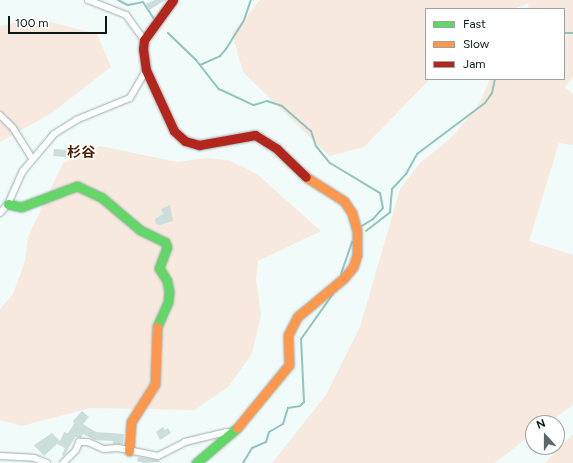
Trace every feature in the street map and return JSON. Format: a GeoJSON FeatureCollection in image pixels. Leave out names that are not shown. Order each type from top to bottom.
{"type":"FeatureCollection","features":[{"type":"Feature","properties":{"kind":"street"},"geometry":{"type":"LineString","coordinates":[[88,0],[126,15],[144,40]]}},
{"type":"Feature","properties":{"kind":"street"},"geometry":{"type":"LineString","coordinates":[[173,0],[144,40],[143,48],[146,70],[174,131],[185,141],[199,145],[255,135],[277,149],[304,176],[344,202],[352,213],[357,231],[357,255],[353,268],[344,278],[305,308],[297,317],[288,335],[289,365],[235,432],[196,463]]}},
{"type":"Feature","properties":{"kind":"street"},"geometry":{"type":"LineString","coordinates":[[0,213],[8,204],[18,178],[32,158],[64,126],[130,98],[146,70]]}},
{"type":"Feature","properties":{"kind":"street"},"geometry":{"type":"LineString","coordinates":[[0,115],[13,128],[32,158]]}},
{"type":"Feature","properties":{"kind":"street"},"geometry":{"type":"LineString","coordinates":[[8,204],[21,207],[77,186],[112,204],[122,216],[145,233],[165,242],[167,247],[159,268],[167,281],[169,291],[168,302],[157,328],[155,384],[131,422],[129,451]]}},
{"type":"Feature","properties":{"kind":"street"},"geometry":{"type":"LineString","coordinates":[[63,463],[76,450],[79,442],[104,449],[129,451],[158,456],[185,442],[226,432],[235,432]]}},
{"type":"Feature","properties":{"kind":"street"},"geometry":{"type":"LineString","coordinates":[[0,456],[34,458],[47,463]]}},
{"type":"Feature","properties":{"kind":"shaded area"},"geometry":{"type":"Polygon","coordinates":[[[260,0],[573,0],[573,76],[565,87],[573,94],[573,145],[559,143],[529,241],[573,255],[573,405],[559,415],[525,415],[525,439],[495,463],[272,463],[326,395],[360,327],[400,189],[420,163],[452,137],[479,104],[490,80],[565,80],[565,8],[528,8],[529,3],[516,8],[425,8],[425,80],[429,80],[364,147],[329,156],[243,72],[232,33],[260,0]]]}},
{"type":"Feature","properties":{"kind":"shaded area"},"geometry":{"type":"Polygon","coordinates":[[[35,18],[97,34],[111,67],[50,114],[0,142],[0,26],[35,18]]]}},
{"type":"Feature","properties":{"kind":"shaded area"},"geometry":{"type":"Polygon","coordinates":[[[100,146],[177,162],[207,158],[228,160],[257,174],[321,231],[258,261],[256,280],[261,315],[252,354],[228,387],[194,410],[90,408],[22,426],[0,420],[0,309],[13,294],[25,261],[28,237],[63,163],[100,146]]]}},
{"type":"Feature","properties":{"kind":"shaded area"},"geometry":{"type":"Polygon","coordinates":[[[573,434],[573,463],[545,463],[553,455],[565,455],[565,442],[573,434]]]}},
{"type":"Feature","properties":{"kind":"building"},"geometry":{"type":"Polygon","coordinates":[[[155,0],[166,0],[149,10],[146,4],[155,0]]]}},
{"type":"Feature","properties":{"kind":"building"},"geometry":{"type":"Polygon","coordinates":[[[54,149],[67,150],[66,157],[53,156],[54,149]]]}},
{"type":"Feature","properties":{"kind":"building"},"geometry":{"type":"Polygon","coordinates":[[[170,205],[173,221],[160,225],[156,224],[155,219],[163,214],[161,209],[170,205]]]}},
{"type":"Feature","properties":{"kind":"building"},"geometry":{"type":"Polygon","coordinates":[[[82,411],[89,417],[83,424],[96,432],[124,434],[123,444],[113,444],[113,441],[95,440],[83,434],[81,438],[75,437],[64,456],[62,455],[65,448],[57,444],[44,456],[34,445],[52,433],[60,441],[64,432],[68,433],[74,424],[73,421],[82,411]]]}},
{"type":"Feature","properties":{"kind":"building"},"geometry":{"type":"Polygon","coordinates":[[[163,427],[165,430],[168,428],[171,433],[160,440],[156,432],[163,427]]]}},
{"type":"Feature","properties":{"kind":"building"},"geometry":{"type":"Polygon","coordinates":[[[138,457],[159,460],[160,462],[144,463],[137,461],[138,457]]]}},
{"type":"Feature","properties":{"kind":"waterway"},"geometry":{"type":"LineString","coordinates":[[118,0],[128,5],[143,2],[154,19]]}},
{"type":"Feature","properties":{"kind":"waterway"},"geometry":{"type":"LineString","coordinates":[[200,65],[220,56],[226,49],[244,20],[251,0]]}},
{"type":"Feature","properties":{"kind":"waterway"},"geometry":{"type":"LineString","coordinates":[[168,33],[196,60],[219,89],[254,105],[267,101],[282,106],[311,131],[316,146],[330,163],[380,193],[383,208],[373,219],[362,226]]}},
{"type":"Feature","properties":{"kind":"waterway"},"geometry":{"type":"LineString","coordinates":[[565,33],[573,33]]}},
{"type":"Feature","properties":{"kind":"waterway"},"geometry":{"type":"LineString","coordinates":[[366,231],[390,212],[392,189],[406,174],[417,154],[485,103],[492,93],[495,80]]}},
{"type":"Feature","properties":{"kind":"waterway"},"geometry":{"type":"LineString","coordinates":[[341,274],[352,242]]}},
{"type":"Feature","properties":{"kind":"waterway"},"geometry":{"type":"LineString","coordinates":[[243,463],[252,448],[266,442],[269,432],[283,424],[288,408],[300,406],[304,402],[301,339],[333,294]]}},
{"type":"Feature","properties":{"kind":"traffic: fast"},"geometry":{"type":"LineString","coordinates":[[8,204],[21,207],[77,186],[101,197],[140,230],[165,242],[167,247],[159,268],[167,281],[169,291],[168,302],[157,327]]}},
{"type":"Feature","properties":{"kind":"traffic: fast"},"geometry":{"type":"LineString","coordinates":[[196,463],[237,428]]}},
{"type":"Feature","properties":{"kind":"traffic: slow"},"geometry":{"type":"LineString","coordinates":[[237,428],[289,365],[288,335],[297,317],[344,278],[353,267],[357,255],[357,231],[352,213],[344,201],[306,177]]}},
{"type":"Feature","properties":{"kind":"traffic: slow"},"geometry":{"type":"LineString","coordinates":[[129,451],[131,422],[155,384],[157,327]]}},
{"type":"Feature","properties":{"kind":"traffic: jam"},"geometry":{"type":"LineString","coordinates":[[173,0],[144,40],[143,49],[146,70],[174,131],[185,141],[199,145],[255,135],[277,149],[306,177]]}},
{"type":"Feature","properties":{"kind":"district","name":"杉谷"},"geometry":{"type":"Point","coordinates":[81,153]}}]}
